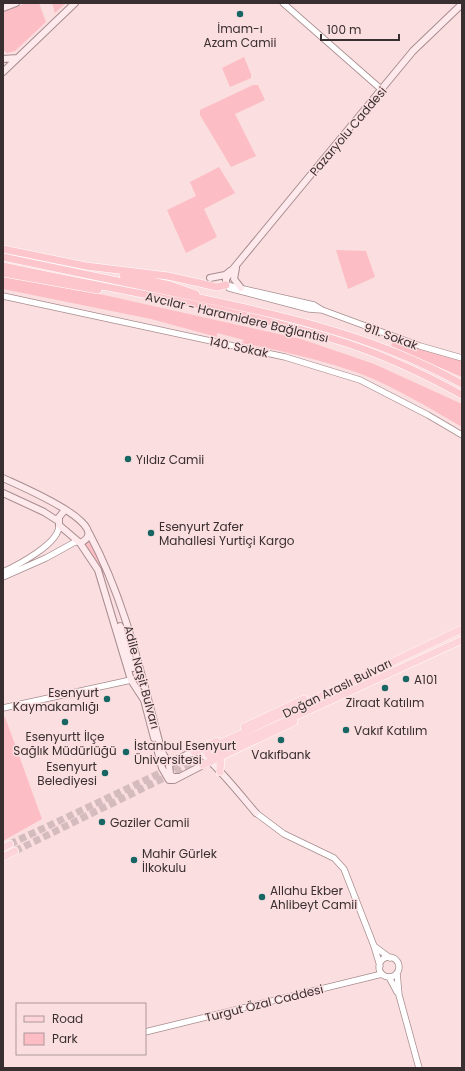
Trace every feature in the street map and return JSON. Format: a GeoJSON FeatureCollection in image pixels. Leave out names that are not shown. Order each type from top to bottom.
{"type":"FeatureCollection","features":[{"type":"Feature","properties":{"kind":"highway"},"geometry":{"type":"LineString","coordinates":[[3,249],[86,266],[180,288],[205,299]]}},
{"type":"Feature","properties":{"kind":"highway","name":"Avcılar - Haramidere Bağlantısı"},"geometry":{"type":"LineString","coordinates":[[3,257],[205,299],[292,319],[359,338],[420,363],[462,384]]}},
{"type":"Feature","properties":{"kind":"highway","name":"Avcılar - Haramidere Bağlantısı"},"geometry":{"type":"LineString","coordinates":[[3,266],[281,325],[348,344],[414,370],[462,394]]}},
{"type":"Feature","properties":{"kind":"highway"},"geometry":{"type":"LineString","coordinates":[[86,266],[168,276],[217,287],[226,285]]}},
{"type":"Feature","properties":{"kind":"highway"},"geometry":{"type":"LineString","coordinates":[[3,273],[84,288],[106,291],[114,289]]}},
{"type":"Feature","properties":{"kind":"main road"},"geometry":{"type":"LineString","coordinates":[[3,8],[16,3]]}},
{"type":"Feature","properties":{"kind":"main road"},"geometry":{"type":"LineString","coordinates":[[3,72],[75,3]]}},
{"type":"Feature","properties":{"kind":"main road","name":"Pazaryolu Caddesi"},"geometry":{"type":"LineString","coordinates":[[239,264],[382,90],[412,51],[462,4]]}},
{"type":"Feature","properties":{"kind":"main road"},"geometry":{"type":"LineString","coordinates":[[3,59],[18,58]]}},
{"type":"Feature","properties":{"kind":"main road"},"geometry":{"type":"LineString","coordinates":[[210,278],[224,276],[239,264]]}},
{"type":"Feature","properties":{"kind":"main road"},"geometry":{"type":"LineString","coordinates":[[226,285],[229,274],[239,264]]}},
{"type":"Feature","properties":{"kind":"main road"},"geometry":{"type":"LineString","coordinates":[[239,264],[236,269],[234,279],[240,288]]}},
{"type":"Feature","properties":{"kind":"main road"},"geometry":{"type":"LineString","coordinates":[[3,478],[65,510],[59,517],[59,523]]}},
{"type":"Feature","properties":{"kind":"main road"},"geometry":{"type":"LineString","coordinates":[[3,493],[44,512],[59,523]]}},
{"type":"Feature","properties":{"kind":"main road","name":"Adile Naşit Bulvarı"},"geometry":{"type":"LineString","coordinates":[[65,510],[81,520],[86,526],[107,571],[123,611],[141,669],[162,752],[166,759],[174,761]]}},
{"type":"Feature","properties":{"kind":"main road","name":"Adile Naşit Bulvarı"},"geometry":{"type":"LineString","coordinates":[[59,523],[79,542],[98,570],[131,680],[144,700],[166,776],[169,780],[174,780],[179,777]]}},
{"type":"Feature","properties":{"kind":"main road"},"geometry":{"type":"LineString","coordinates":[[79,542],[87,537],[89,533]]}},
{"type":"Feature","properties":{"kind":"main road","name":"Adile Naşit Bulvarı"},"geometry":{"type":"LineString","coordinates":[[119,624],[123,611]]}},
{"type":"Feature","properties":{"kind":"main road","name":"Adile Naşit Bulvarı"},"geometry":{"type":"LineString","coordinates":[[112,614],[119,624],[133,668]]}},
{"type":"Feature","properties":{"kind":"main road","name":"Doğan Araslı Bulvarı"},"geometry":{"type":"LineString","coordinates":[[215,750],[323,690],[341,686],[462,629]]}},
{"type":"Feature","properties":{"kind":"main road","name":"Doğan Araslı Bulvarı"},"geometry":{"type":"LineString","coordinates":[[215,750],[323,708],[345,694],[462,640]]}},
{"type":"Feature","properties":{"kind":"main road"},"geometry":{"type":"LineString","coordinates":[[211,762],[179,777],[173,777],[170,774],[169,765],[174,761],[194,752],[215,750]]}},
{"type":"Feature","properties":{"kind":"main road"},"geometry":{"type":"LineString","coordinates":[[211,762],[215,750]]}},
{"type":"Feature","properties":{"kind":"main road"},"geometry":{"type":"LineString","coordinates":[[215,750],[220,772]]}},
{"type":"Feature","properties":{"kind":"main road"},"geometry":{"type":"LineString","coordinates":[[194,752],[203,755],[211,762],[256,813]]}},
{"type":"Feature","properties":{"kind":"main road"},"geometry":{"type":"LineString","coordinates":[[203,755],[203,765]]}},
{"type":"Feature","properties":{"kind":"main road"},"geometry":{"type":"LineString","coordinates":[[203,765],[212,768],[247,809],[256,813]]}},
{"type":"Feature","properties":{"kind":"main road"},"geometry":{"type":"LineString","coordinates":[[3,848],[10,844]]}},
{"type":"Feature","properties":{"kind":"main road"},"geometry":{"type":"LineString","coordinates":[[3,857],[16,851]]}},
{"type":"Feature","properties":{"kind":"street"},"geometry":{"type":"LineString","coordinates":[[284,3],[382,90]]}},
{"type":"Feature","properties":{"kind":"street","name":"911. Sokak"},"geometry":{"type":"LineString","coordinates":[[226,285],[309,303],[322,310],[420,346],[462,358]]}},
{"type":"Feature","properties":{"kind":"street","name":"911. Sokak"},"geometry":{"type":"LineString","coordinates":[[226,285],[235,291],[309,309],[322,310]]}},
{"type":"Feature","properties":{"kind":"street","name":"140. Sokak"},"geometry":{"type":"LineString","coordinates":[[3,296],[285,357],[360,380],[428,415],[462,435]]}},
{"type":"Feature","properties":{"kind":"street"},"geometry":{"type":"LineString","coordinates":[[3,572],[25,561],[49,542],[59,528],[59,523]]}},
{"type":"Feature","properties":{"kind":"street"},"geometry":{"type":"LineString","coordinates":[[3,577],[75,542],[79,542]]}},
{"type":"Feature","properties":{"kind":"street"},"geometry":{"type":"LineString","coordinates":[[3,708],[131,680]]}},
{"type":"Feature","properties":{"kind":"street"},"geometry":{"type":"LineString","coordinates":[[256,813],[284,834],[334,858],[344,869],[374,946],[382,974],[389,977],[399,995]]}},
{"type":"Feature","properties":{"kind":"street"},"geometry":{"type":"LineString","coordinates":[[374,946],[398,964],[397,973],[399,995],[419,1068]]}},
{"type":"Feature","properties":{"kind":"street"},"geometry":{"type":"LineString","coordinates":[[380,966],[385,959],[390,958]]}},
{"type":"Feature","properties":{"kind":"street"},"geometry":{"type":"LineString","coordinates":[[389,977],[397,973]]}},
{"type":"Feature","properties":{"kind":"street","name":"Turgut Özal Caddesi"},"geometry":{"type":"LineString","coordinates":[[146,1032],[382,974]]}},
{"type":"Feature","properties":{"kind":"green space"},"geometry":{"type":"Polygon","coordinates":[[[26,3],[39,3],[46,22],[15,51],[7,53],[3,50],[3,12],[26,3]]]}},
{"type":"Feature","properties":{"kind":"green space"},"geometry":{"type":"Polygon","coordinates":[[[52,3],[66,3],[55,13],[52,3]]]}},
{"type":"Feature","properties":{"kind":"green space"},"geometry":{"type":"Polygon","coordinates":[[[244,57],[251,74],[251,78],[230,87],[222,68],[244,57]]]}},
{"type":"Feature","properties":{"kind":"green space"},"geometry":{"type":"Polygon","coordinates":[[[253,85],[258,85],[265,100],[235,114],[256,156],[231,167],[200,115],[200,110],[253,85]]]}},
{"type":"Feature","properties":{"kind":"green space"},"geometry":{"type":"Polygon","coordinates":[[[219,167],[235,193],[204,209],[217,237],[186,253],[167,210],[196,196],[190,182],[219,167]]]}},
{"type":"Feature","properties":{"kind":"green space"},"geometry":{"type":"Polygon","coordinates":[[[336,250],[366,251],[375,277],[348,289],[336,250]]]}},
{"type":"Feature","properties":{"kind":"green space"},"geometry":{"type":"Polygon","coordinates":[[[3,277],[104,295],[301,339],[374,364],[462,404],[462,427],[400,392],[361,374],[332,364],[242,343],[244,340],[217,333],[217,337],[151,319],[3,289],[3,277]]]}},
{"type":"Feature","properties":{"kind":"green space"},"geometry":{"type":"Polygon","coordinates":[[[393,341],[462,361],[462,377],[391,346],[393,341]]]}},
{"type":"Feature","properties":{"kind":"green space"},"geometry":{"type":"Polygon","coordinates":[[[89,540],[98,556],[105,577],[85,544],[89,540]]]}},
{"type":"Feature","properties":{"kind":"green space"},"geometry":{"type":"Polygon","coordinates":[[[3,717],[5,717],[42,819],[3,841],[3,717]]]}},
{"type":"Feature","properties":{"kind":"tunnel"},"geometry":{"type":"LineString","coordinates":[[10,844],[213,748]]}},
{"type":"Feature","properties":{"kind":"tunnel"},"geometry":{"type":"LineString","coordinates":[[15,851],[211,755]]}},
{"type":"Feature","properties":{"kind":"place","name":"İmam-ı Azam Camii"},"geometry":{"type":"Point","coordinates":[240,14]}},
{"type":"Feature","properties":{"kind":"place","name":"Yıldız Camii"},"geometry":{"type":"Point","coordinates":[128,459]}},
{"type":"Feature","properties":{"kind":"place","name":"Esenyurt Zafer Mahallesi Yurtiçi Kargo"},"geometry":{"type":"Point","coordinates":[151,533]}},
{"type":"Feature","properties":{"kind":"place","name":"A101"},"geometry":{"type":"Point","coordinates":[406,679]}},
{"type":"Feature","properties":{"kind":"place","name":"Ziraat Katılım"},"geometry":{"type":"Point","coordinates":[385,688]}},
{"type":"Feature","properties":{"kind":"place","name":"Esenyurt Kaymakamlığı"},"geometry":{"type":"Point","coordinates":[107,699]}},
{"type":"Feature","properties":{"kind":"place","name":"Esenyurtt İlçe Sağlık Müdürlüğü"},"geometry":{"type":"Point","coordinates":[65,722]}},
{"type":"Feature","properties":{"kind":"place","name":"Vakıf Katılım"},"geometry":{"type":"Point","coordinates":[346,730]}},
{"type":"Feature","properties":{"kind":"place","name":"Vakıfbank"},"geometry":{"type":"Point","coordinates":[281,740]}},
{"type":"Feature","properties":{"kind":"place","name":"İstanbul Esenyurt Üniversitesi"},"geometry":{"type":"Point","coordinates":[126,752]}},
{"type":"Feature","properties":{"kind":"place","name":"Esenyurt Belediyesi"},"geometry":{"type":"Point","coordinates":[105,773]}},
{"type":"Feature","properties":{"kind":"place","name":"Gaziler Camii"},"geometry":{"type":"Point","coordinates":[102,822]}},
{"type":"Feature","properties":{"kind":"place","name":"Mahir Gürlek İlkokulu"},"geometry":{"type":"Point","coordinates":[134,860]}},
{"type":"Feature","properties":{"kind":"place","name":"Allahu Ekber Ahlibeyt Camii"},"geometry":{"type":"Point","coordinates":[262,897]}}]}
